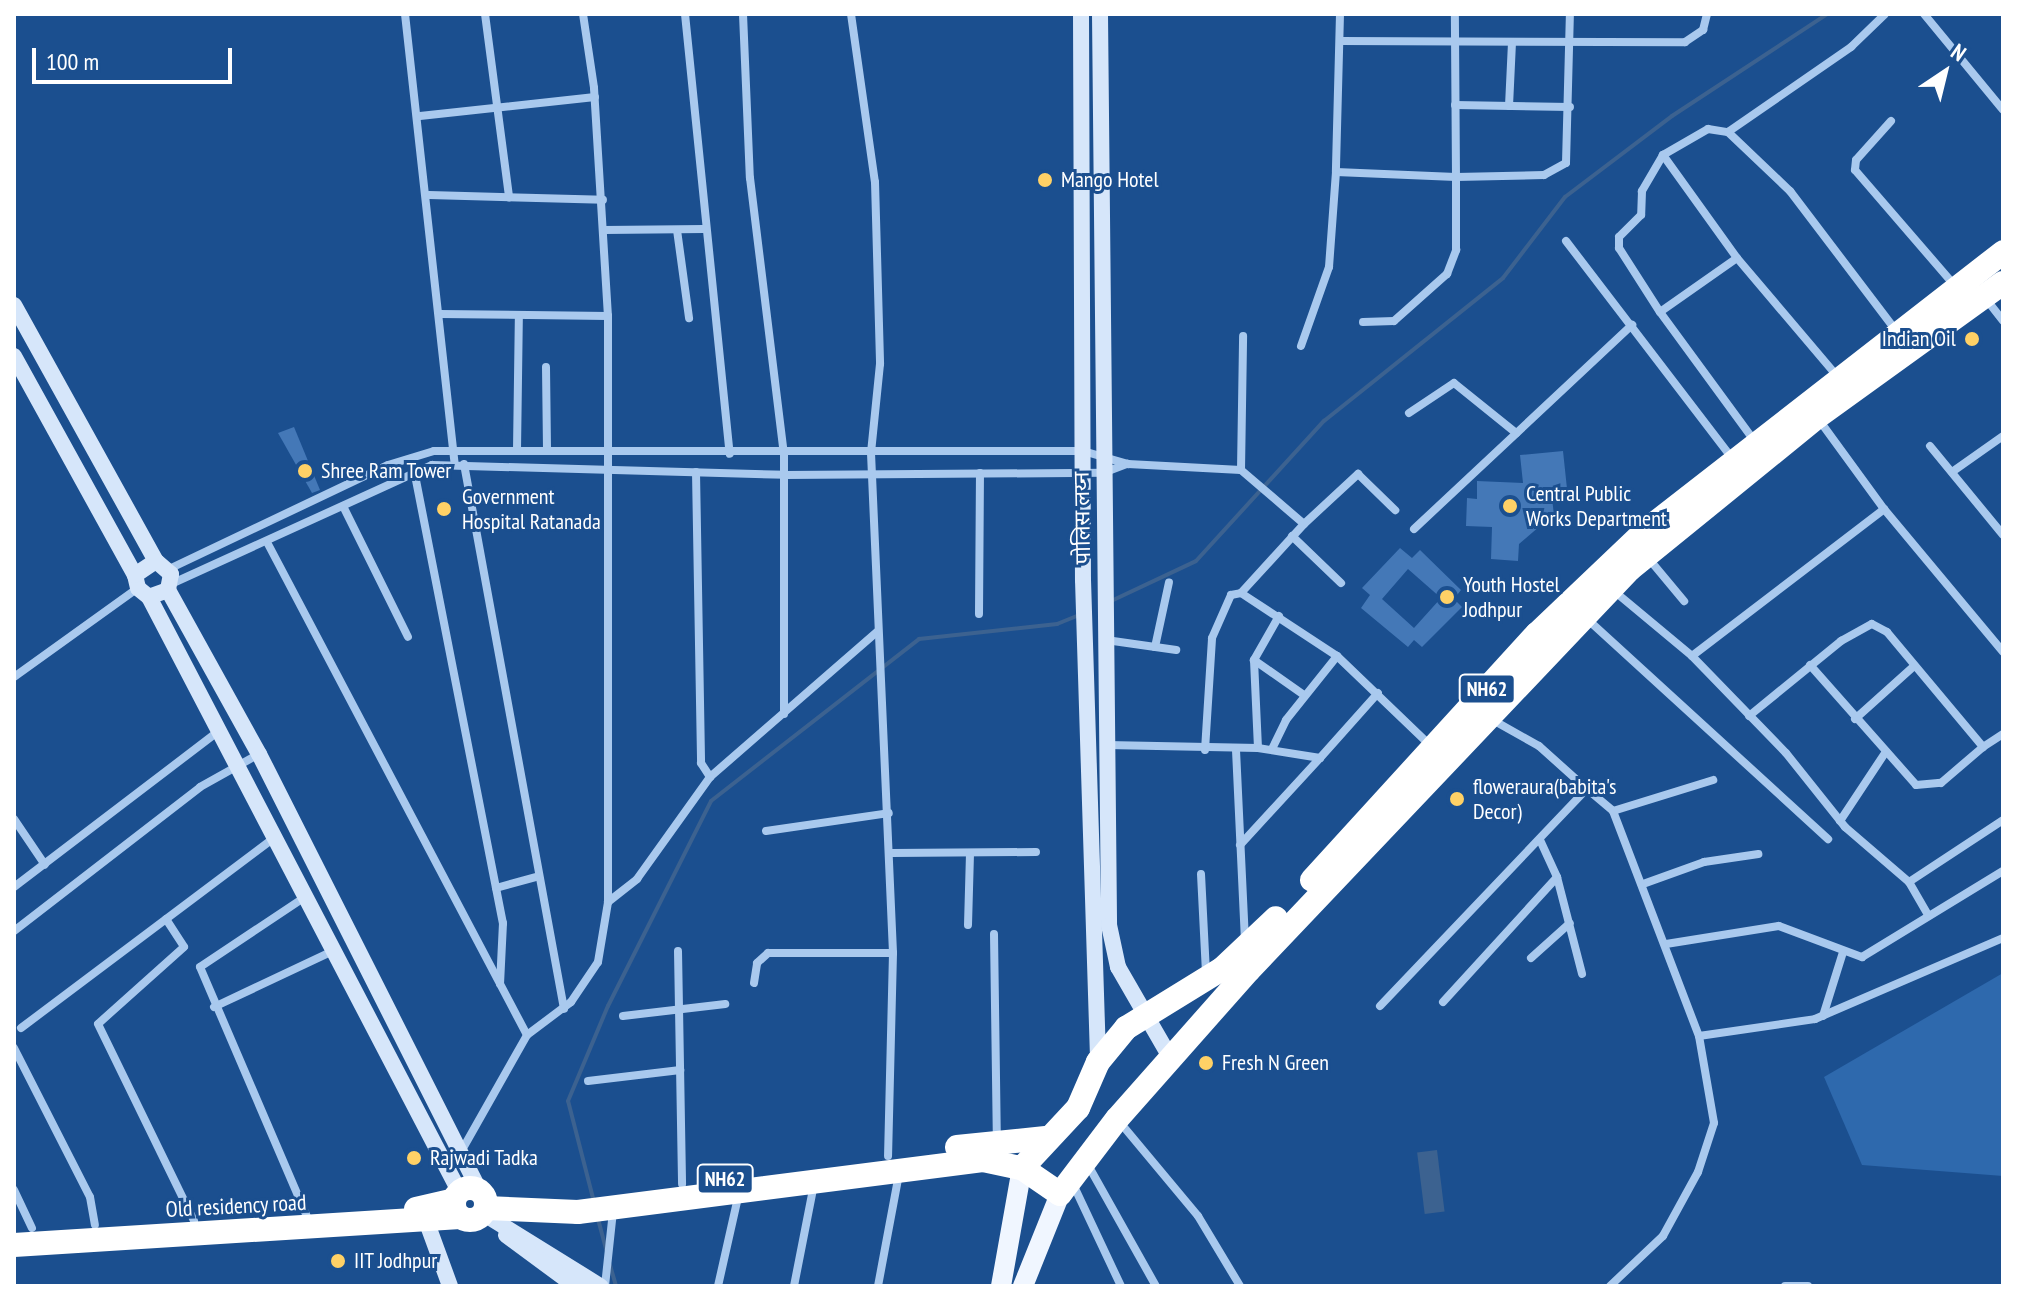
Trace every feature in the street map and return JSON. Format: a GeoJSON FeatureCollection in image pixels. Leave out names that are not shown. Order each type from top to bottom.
{"type":"FeatureCollection","features":[{"type":"Feature","properties":{"kind":"highway","name":"NH62"},"geometry":{"type":"LineString","coordinates":[[471,1202],[551,1201],[894,1162],[983,1160],[1072,1178],[1170,1057],[1596,577],[1733,459],[2003,252]]}},
{"type":"Feature","properties":{"kind":"highway","name":"NH62"},"geometry":{"type":"LineString","coordinates":[[1022,1168],[1046,1138],[1078,1108],[1098,1062],[1146,1010],[1207,979],[1245,949],[1432,748],[1479,710],[1646,556],[1817,417],[1994,290]]}},
{"type":"Feature","properties":{"kind":"highway","name":"NH62"},"geometry":{"type":"LineString","coordinates":[[471,1202],[551,1214],[814,1183],[894,1162],[997,1142],[1046,1138]]}},
{"type":"Feature","properties":{"kind":"highway","name":"Old residency road"},"geometry":{"type":"LineString","coordinates":[[23,1228],[307,1217],[471,1202]]}},
{"type":"Feature","properties":{"kind":"highway","name":"Old residency road"},"geometry":{"type":"LineString","coordinates":[[14,1245],[427,1223],[471,1202]]}},
{"type":"Feature","properties":{"kind":"main road"},"geometry":{"type":"LineString","coordinates":[[1001,1286],[1022,1168]]}},
{"type":"Feature","properties":{"kind":"main road"},"geometry":{"type":"LineString","coordinates":[[1023,1286],[1072,1178]]}},
{"type":"Feature","properties":{"kind":"street"},"geometry":{"type":"LineString","coordinates":[[405,14],[429,195],[453,449],[460,464],[533,878],[564,1009]]}},
{"type":"Feature","properties":{"kind":"street"},"geometry":{"type":"LineString","coordinates":[[485,14],[509,197]]}},
{"type":"Feature","properties":{"kind":"street"},"geometry":{"type":"LineString","coordinates":[[471,1202],[462,1152],[530,1032],[564,1009],[598,962],[608,902],[608,316],[595,97],[583,14]]}},
{"type":"Feature","properties":{"kind":"street"},"geometry":{"type":"LineString","coordinates":[[685,14],[704,229],[730,454]]}},
{"type":"Feature","properties":{"kind":"street"},"geometry":{"type":"LineString","coordinates":[[743,14],[750,178],[784,454],[784,714]]}},
{"type":"Feature","properties":{"kind":"street"},"geometry":{"type":"LineString","coordinates":[[851,14],[875,182],[880,364],[871,453],[877,632],[892,853],[894,1162],[878,1286]]}},
{"type":"Feature","properties":{"kind":"street"},"geometry":{"type":"LineString","coordinates":[[1081,14],[1084,643],[1098,1062]]}},
{"type":"Feature","properties":{"kind":"street","name":"पोलिस लय्न"},"geometry":{"type":"LineString","coordinates":[[1100,14],[1111,952],[1170,1057]]}},
{"type":"Feature","properties":{"kind":"street"},"geometry":{"type":"LineString","coordinates":[[1301,346],[1329,267],[1336,172],[1340,14]]}},
{"type":"Feature","properties":{"kind":"street"},"geometry":{"type":"LineString","coordinates":[[1363,322],[1394,321],[1447,274],[1456,250],[1455,14]]}},
{"type":"Feature","properties":{"kind":"street"},"geometry":{"type":"LineString","coordinates":[[1336,172],[1456,177],[1555,174],[1566,163],[1570,107],[1570,14]]}},
{"type":"Feature","properties":{"kind":"street"},"geometry":{"type":"LineString","coordinates":[[1340,41],[1685,42],[1703,30],[1707,14]]}},
{"type":"Feature","properties":{"kind":"street"},"geometry":{"type":"LineString","coordinates":[[1728,132],[1851,47],[1885,14]]}},
{"type":"Feature","properties":{"kind":"street"},"geometry":{"type":"LineString","coordinates":[[1924,14],[2003,110]]}},
{"type":"Feature","properties":{"kind":"street"},"geometry":{"type":"LineString","coordinates":[[1509,106],[1512,42]]}},
{"type":"Feature","properties":{"kind":"street"},"geometry":{"type":"LineString","coordinates":[[420,116],[595,97]]}},
{"type":"Feature","properties":{"kind":"street"},"geometry":{"type":"LineString","coordinates":[[1455,105],[1570,107]]}},
{"type":"Feature","properties":{"kind":"street"},"geometry":{"type":"LineString","coordinates":[[1891,121],[1856,160],[1855,170],[1957,288]]}},
{"type":"Feature","properties":{"kind":"street"},"geometry":{"type":"LineString","coordinates":[[1755,442],[1660,312],[1619,248],[1619,237],[1641,215],[1642,191],[1663,155],[1708,129],[1728,132],[1790,191],[1899,334]]}},
{"type":"Feature","properties":{"kind":"street"},"geometry":{"type":"LineString","coordinates":[[1663,155],[1737,258],[1839,379]]}},
{"type":"Feature","properties":{"kind":"street"},"geometry":{"type":"LineString","coordinates":[[429,195],[603,200]]}},
{"type":"Feature","properties":{"kind":"street"},"geometry":{"type":"LineString","coordinates":[[604,230],[704,229]]}},
{"type":"Feature","properties":{"kind":"street"},"geometry":{"type":"LineString","coordinates":[[677,230],[689,318]]}},
{"type":"Feature","properties":{"kind":"street"},"geometry":{"type":"LineString","coordinates":[[1566,241],[1733,459]]}},
{"type":"Feature","properties":{"kind":"street"},"geometry":{"type":"LineString","coordinates":[[1660,312],[1737,258]]}},
{"type":"Feature","properties":{"kind":"street"},"geometry":{"type":"LineString","coordinates":[[1994,290],[2003,321]]}},
{"type":"Feature","properties":{"kind":"street"},"geometry":{"type":"LineString","coordinates":[[14,305],[166,576],[462,1152],[471,1202],[602,1286],[613,1206]]}},
{"type":"Feature","properties":{"kind":"street"},"geometry":{"type":"LineString","coordinates":[[440,314],[608,316]]}},
{"type":"Feature","properties":{"kind":"street"},"geometry":{"type":"LineString","coordinates":[[517,450],[519,315]]}},
{"type":"Feature","properties":{"kind":"street"},"geometry":{"type":"LineString","coordinates":[[1414,529],[1632,325]]}},
{"type":"Feature","properties":{"kind":"street"},"geometry":{"type":"LineString","coordinates":[[1243,336],[1245,471]]}},
{"type":"Feature","properties":{"kind":"street"},"geometry":{"type":"LineString","coordinates":[[14,356],[223,729],[305,897],[471,1202],[575,1286]]}},
{"type":"Feature","properties":{"kind":"street"},"geometry":{"type":"LineString","coordinates":[[546,367],[547,450]]}},
{"type":"Feature","properties":{"kind":"street"},"geometry":{"type":"LineString","coordinates":[[1409,413],[1454,383],[1516,433]]}},
{"type":"Feature","properties":{"kind":"street"},"geometry":{"type":"LineString","coordinates":[[1817,417],[1884,509],[2003,652]]}},
{"type":"Feature","properties":{"kind":"street"},"geometry":{"type":"LineString","coordinates":[[1952,472],[2003,436]]}},
{"type":"Feature","properties":{"kind":"street"},"geometry":{"type":"LineString","coordinates":[[1930,446],[2003,535]]}},
{"type":"Feature","properties":{"kind":"street"},"geometry":{"type":"LineString","coordinates":[[141,587],[388,465],[453,449],[730,454],[1083,451],[1103,453],[1128,464],[1245,471],[1304,524]]}},
{"type":"Feature","properties":{"kind":"street"},"geometry":{"type":"LineString","coordinates":[[14,677],[141,587],[166,576],[268,544],[414,470],[460,464],[785,475],[1103,473],[1128,464]]}},
{"type":"Feature","properties":{"kind":"street"},"geometry":{"type":"LineString","coordinates":[[414,470],[500,886],[503,923],[500,987]]}},
{"type":"Feature","properties":{"kind":"street"},"geometry":{"type":"LineString","coordinates":[[696,472],[701,763],[710,777]]}},
{"type":"Feature","properties":{"kind":"street"},"geometry":{"type":"LineString","coordinates":[[979,614],[980,473]]}},
{"type":"Feature","properties":{"kind":"street"},"geometry":{"type":"LineString","coordinates":[[1205,750],[1212,638],[1231,595],[1241,593],[1292,536],[1358,474],[1395,510]]}},
{"type":"Feature","properties":{"kind":"street"},"geometry":{"type":"LineString","coordinates":[[343,506],[408,637]]}},
{"type":"Feature","properties":{"kind":"street"},"geometry":{"type":"LineString","coordinates":[[1692,656],[1884,509]]}},
{"type":"Feature","properties":{"kind":"street"},"geometry":{"type":"LineString","coordinates":[[1292,536],[1341,583]]}},
{"type":"Feature","properties":{"kind":"street"},"geometry":{"type":"LineString","coordinates":[[268,544],[500,987],[530,1032]]}},
{"type":"Feature","properties":{"kind":"street"},"geometry":{"type":"LineString","coordinates":[[1646,556],[1684,601]]}},
{"type":"Feature","properties":{"kind":"street"},"geometry":{"type":"LineString","coordinates":[[1155,647],[1169,582]]}},
{"type":"Feature","properties":{"kind":"street"},"geometry":{"type":"LineString","coordinates":[[1610,588],[1692,656],[1840,821],[1909,882],[1929,916]]}},
{"type":"Feature","properties":{"kind":"street"},"geometry":{"type":"LineString","coordinates":[[1241,593],[1337,656],[1432,748]]}},
{"type":"Feature","properties":{"kind":"street"},"geometry":{"type":"LineString","coordinates":[[1583,615],[1828,839]]}},
{"type":"Feature","properties":{"kind":"street"},"geometry":{"type":"LineString","coordinates":[[1258,748],[1254,660],[1279,616]]}},
{"type":"Feature","properties":{"kind":"street"},"geometry":{"type":"LineString","coordinates":[[1749,716],[1810,665],[1872,624],[1887,632],[1983,747]]}},
{"type":"Feature","properties":{"kind":"street"},"geometry":{"type":"LineString","coordinates":[[608,902],[637,879],[710,777],[877,632]]}},
{"type":"Feature","properties":{"kind":"street"},"geometry":{"type":"LineString","coordinates":[[1105,636],[1176,650]]}},
{"type":"Feature","properties":{"kind":"street"},"geometry":{"type":"LineString","coordinates":[[1272,749],[1304,695],[1337,656]]}},
{"type":"Feature","properties":{"kind":"street"},"geometry":{"type":"LineString","coordinates":[[1254,660],[1304,695]]}},
{"type":"Feature","properties":{"kind":"street"},"geometry":{"type":"LineString","coordinates":[[1810,665],[1885,753],[1927,788],[2003,734]]}},
{"type":"Feature","properties":{"kind":"street"},"geometry":{"type":"LineString","coordinates":[[1855,719],[1914,666]]}},
{"type":"Feature","properties":{"kind":"street"},"geometry":{"type":"LineString","coordinates":[[1240,845],[1378,693]]}},
{"type":"Feature","properties":{"kind":"street"},"geometry":{"type":"LineString","coordinates":[[1479,710],[1539,746],[1613,811],[1699,1036],[1714,1108],[1712,1139],[1663,1236],[1610,1286]]}},
{"type":"Feature","properties":{"kind":"street"},"geometry":{"type":"LineString","coordinates":[[14,887],[223,729]]}},
{"type":"Feature","properties":{"kind":"street"},"geometry":{"type":"LineString","coordinates":[[1107,745],[1205,750],[1258,748],[1320,758]]}},
{"type":"Feature","properties":{"kind":"street"},"geometry":{"type":"LineString","coordinates":[[1236,750],[1245,949]]}},
{"type":"Feature","properties":{"kind":"street"},"geometry":{"type":"LineString","coordinates":[[1840,821],[1885,753]]}},
{"type":"Feature","properties":{"kind":"street"},"geometry":{"type":"LineString","coordinates":[[14,931],[240,763],[259,754]]}},
{"type":"Feature","properties":{"kind":"street"},"geometry":{"type":"LineString","coordinates":[[1613,811],[1713,780]]}},
{"type":"Feature","properties":{"kind":"street"},"geometry":{"type":"LineString","coordinates":[[1380,1006],[1587,789]]}},
{"type":"Feature","properties":{"kind":"street"},"geometry":{"type":"LineString","coordinates":[[766,831],[889,813]]}},
{"type":"Feature","properties":{"kind":"street"},"geometry":{"type":"LineString","coordinates":[[14,819],[45,865]]}},
{"type":"Feature","properties":{"kind":"street"},"geometry":{"type":"LineString","coordinates":[[1909,882],[2003,820]]}},
{"type":"Feature","properties":{"kind":"street"},"geometry":{"type":"LineString","coordinates":[[21,1028],[276,836]]}},
{"type":"Feature","properties":{"kind":"street"},"geometry":{"type":"LineString","coordinates":[[1540,840],[1557,877],[1582,974]]}},
{"type":"Feature","properties":{"kind":"street"},"geometry":{"type":"LineString","coordinates":[[892,853],[1036,852]]}},
{"type":"Feature","properties":{"kind":"street"},"geometry":{"type":"LineString","coordinates":[[968,925],[970,853]]}},
{"type":"Feature","properties":{"kind":"street"},"geometry":{"type":"LineString","coordinates":[[1643,884],[1704,862],[1758,854]]}},
{"type":"Feature","properties":{"kind":"street"},"geometry":{"type":"LineString","coordinates":[[1666,944],[1779,926],[1862,957],[2003,871]]}},
{"type":"Feature","properties":{"kind":"street"},"geometry":{"type":"LineString","coordinates":[[1201,874],[1207,979]]}},
{"type":"Feature","properties":{"kind":"street"},"geometry":{"type":"LineString","coordinates":[[1443,1002],[1557,877]]}},
{"type":"Feature","properties":{"kind":"street"},"geometry":{"type":"LineString","coordinates":[[500,886],[533,878]]}},
{"type":"Feature","properties":{"kind":"street"},"geometry":{"type":"LineString","coordinates":[[305,897],[203,961],[200,972],[307,1217]]}},
{"type":"Feature","properties":{"kind":"street"},"geometry":{"type":"LineString","coordinates":[[166,919],[184,947],[98,1024],[194,1221]]}},
{"type":"Feature","properties":{"kind":"street"},"geometry":{"type":"LineString","coordinates":[[1531,958],[1570,923]]}},
{"type":"Feature","properties":{"kind":"street"},"geometry":{"type":"LineString","coordinates":[[994,934],[997,1142]]}},
{"type":"Feature","properties":{"kind":"street"},"geometry":{"type":"LineString","coordinates":[[1699,1036],[1823,1016],[2003,938]]}},
{"type":"Feature","properties":{"kind":"street"},"geometry":{"type":"LineString","coordinates":[[214,1007],[335,950]]}},
{"type":"Feature","properties":{"kind":"street"},"geometry":{"type":"LineString","coordinates":[[678,951],[682,1184]]}},
{"type":"Feature","properties":{"kind":"street"},"geometry":{"type":"LineString","coordinates":[[1823,1016],[1843,952]]}},
{"type":"Feature","properties":{"kind":"street"},"geometry":{"type":"LineString","coordinates":[[754,983],[757,963],[768,953],[893,953]]}},
{"type":"Feature","properties":{"kind":"street"},"geometry":{"type":"LineString","coordinates":[[623,1016],[725,1004]]}},
{"type":"Feature","properties":{"kind":"street"},"geometry":{"type":"LineString","coordinates":[[14,1048],[90,1197],[95,1225]]}},
{"type":"Feature","properties":{"kind":"street"},"geometry":{"type":"LineString","coordinates":[[588,1081],[680,1070]]}},
{"type":"Feature","properties":{"kind":"street"},"geometry":{"type":"LineString","coordinates":[[1117,1119],[1198,1216],[1240,1286]]}},
{"type":"Feature","properties":{"kind":"street"},"geometry":{"type":"LineString","coordinates":[[1072,1178],[1121,1286]]}},
{"type":"Feature","properties":{"kind":"street"},"geometry":{"type":"LineString","coordinates":[[1072,1178],[1156,1286]]}},
{"type":"Feature","properties":{"kind":"street"},"geometry":{"type":"LineString","coordinates":[[794,1286],[814,1183]]}},
{"type":"Feature","properties":{"kind":"street"},"geometry":{"type":"LineString","coordinates":[[14,1190],[23,1228]]}},
{"type":"Feature","properties":{"kind":"street"},"geometry":{"type":"LineString","coordinates":[[718,1286],[739,1191]]}},
{"type":"Feature","properties":{"kind":"street"},"geometry":{"type":"LineString","coordinates":[[427,1223],[450,1286]]}},
{"type":"Feature","properties":{"kind":"street"},"geometry":{"type":"LineString","coordinates":[[1785,1286],[1808,1286]]}},
{"type":"Feature","properties":{"kind":"shaded area"},"geometry":{"type":"Polygon","coordinates":[[[2003,973],[2003,1176],[1862,1165],[1824,1077],[2003,973]]]}},
{"type":"Feature","properties":{"kind":"shaded area"},"geometry":{"type":"Polygon","coordinates":[[[1437,1150],[1445,1212],[1425,1214],[1417,1152],[1437,1150]]]}},
{"type":"Feature","properties":{"kind":"building","name":"Shree Ram Tower"},"geometry":{"type":"Polygon","coordinates":[[[294,427],[320,490],[312,493],[278,433],[294,427]]]}},
{"type":"Feature","properties":{"kind":"building","name":"Central Public Works Department"},"geometry":{"type":"Polygon","coordinates":[[[1563,451],[1568,498],[1552,499],[1554,514],[1519,544],[1518,561],[1491,559],[1492,527],[1466,526],[1467,498],[1477,499],[1477,481],[1523,483],[1520,455],[1563,451]]]}},
{"type":"Feature","properties":{"kind":"building","name":"Youth Hostel Jodhpur"},"geometry":{"type":"Polygon","coordinates":[[[1400,548],[1412,558],[1420,550],[1461,590],[1454,599],[1462,607],[1422,647],[1414,640],[1408,647],[1361,608],[1370,595],[1362,588],[1400,548]],[[1408,569],[1382,599],[1414,628],[1441,598],[1408,569]]]}},
{"type":"Feature","properties":{"kind":"waterway"},"geometry":{"type":"LineString","coordinates":[[1109,602],[1196,561],[1324,421],[1503,278],[1565,197],[1672,116],[1827,14]]}},
{"type":"Feature","properties":{"kind":"waterway"},"geometry":{"type":"LineString","coordinates":[[594,1202],[568,1101],[608,1006],[711,801],[919,639],[1057,624],[1079,615]]}},
{"type":"Feature","properties":{"kind":"waterway"},"geometry":{"type":"LineString","coordinates":[[598,1219],[606,1249]]}},
{"type":"Feature","properties":{"kind":"waterway"},"geometry":{"type":"LineString","coordinates":[[610,1265],[616,1286]]}},
{"type":"Feature","properties":{"kind":"place","name":"Mango Hotel"},"geometry":{"type":"Point","coordinates":[1045,180]}},
{"type":"Feature","properties":{"kind":"place","name":"Indian Oil"},"geometry":{"type":"Point","coordinates":[1972,339]}},
{"type":"Feature","properties":{"kind":"place","name":"Shree Ram Tower"},"geometry":{"type":"Point","coordinates":[305,471]}},
{"type":"Feature","properties":{"kind":"place","name":"Central Public Works Department"},"geometry":{"type":"Point","coordinates":[1510,506]}},
{"type":"Feature","properties":{"kind":"place","name":"Government Hospital Ratanada"},"geometry":{"type":"Point","coordinates":[444,509]}},
{"type":"Feature","properties":{"kind":"place","name":"Youth Hostel Jodhpur"},"geometry":{"type":"Point","coordinates":[1447,597]}},
{"type":"Feature","properties":{"kind":"place","name":"floweraura(babita's Decor)"},"geometry":{"type":"Point","coordinates":[1457,799]}},
{"type":"Feature","properties":{"kind":"place","name":"Fresh N Green"},"geometry":{"type":"Point","coordinates":[1206,1063]}},
{"type":"Feature","properties":{"kind":"place","name":"Rajwadi Tadka"},"geometry":{"type":"Point","coordinates":[414,1158]}},
{"type":"Feature","properties":{"kind":"place","name":"IIT Jodhpur"},"geometry":{"type":"Point","coordinates":[338,1261]}}]}
